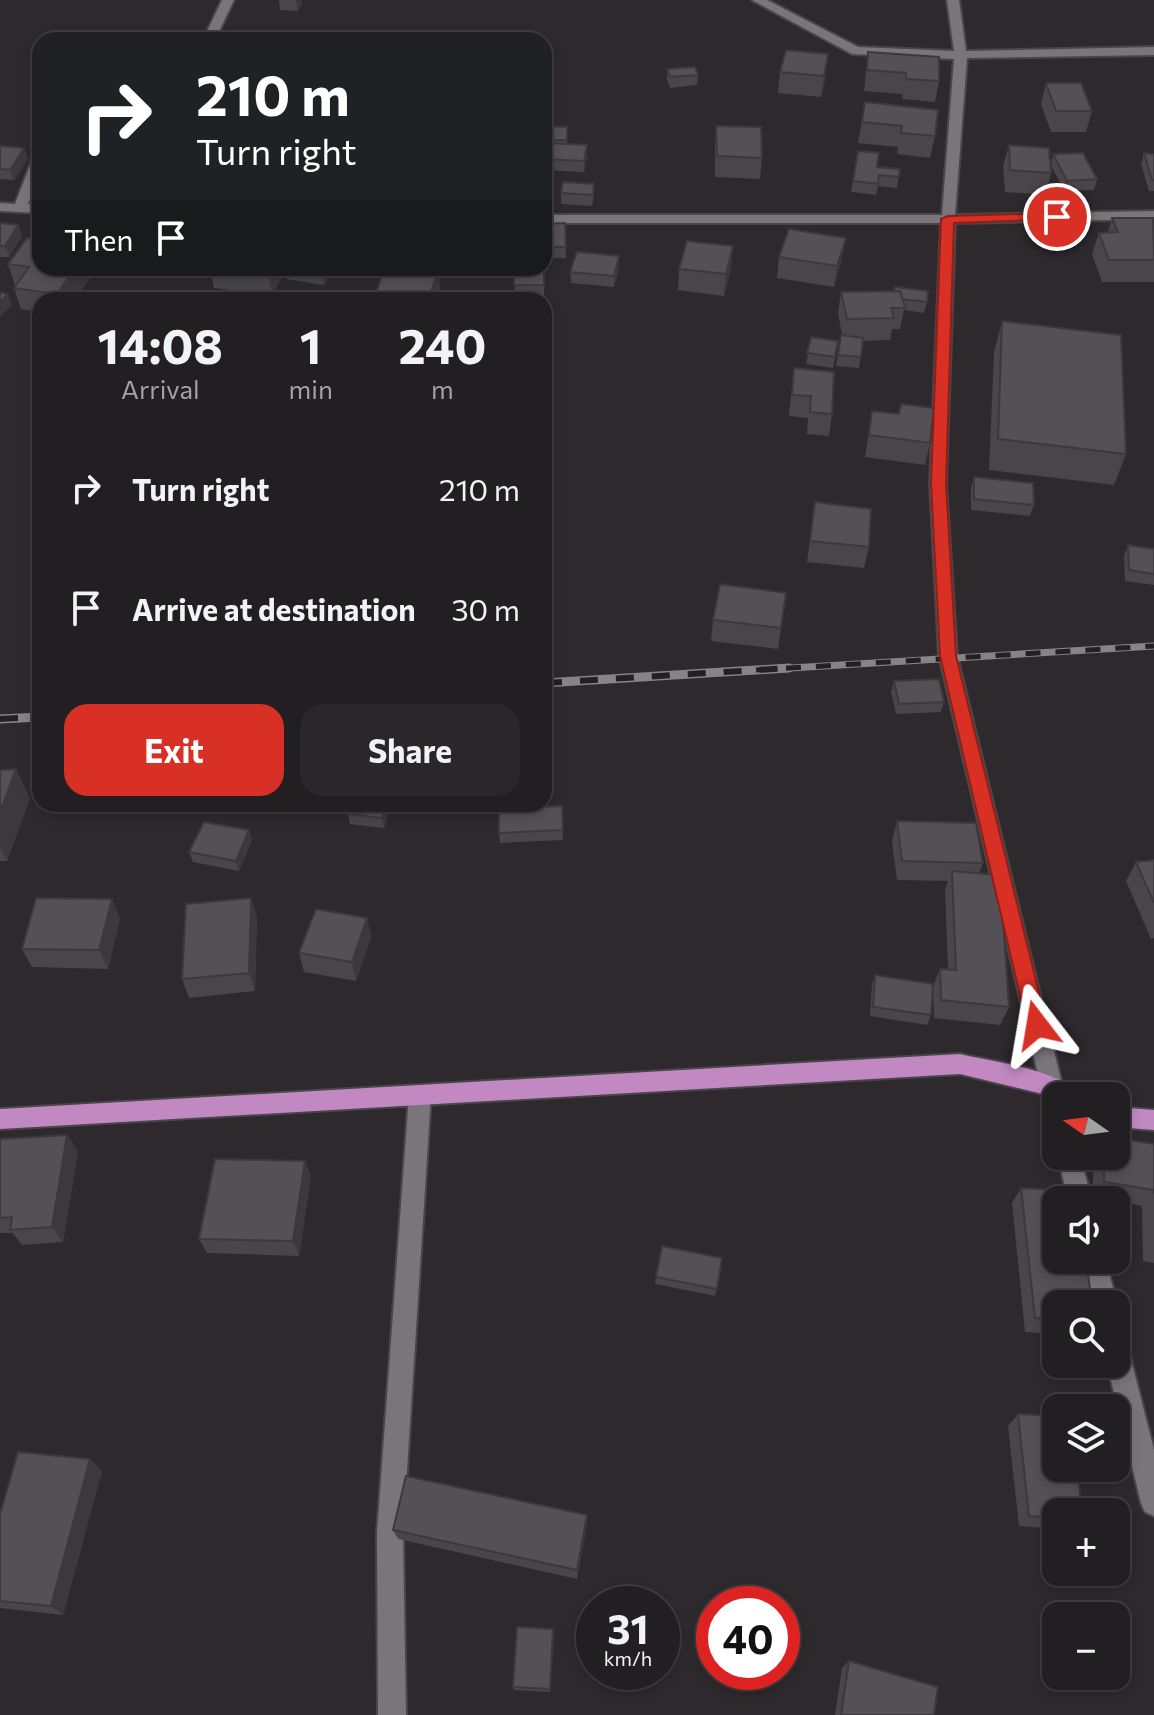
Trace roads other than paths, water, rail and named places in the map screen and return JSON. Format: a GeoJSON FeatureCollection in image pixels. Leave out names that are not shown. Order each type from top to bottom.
{"type":"FeatureCollection","features":[{"type":"Feature","properties":{"kind":"main road"},"geometry":{"type":"LineString","coordinates":[[0,1119],[960,1064],[1042,1090]]}},
{"type":"Feature","properties":{"kind":"main road"},"geometry":{"type":"LineString","coordinates":[[1130,1118],[1154,1120]]}},
{"type":"Feature","properties":{"kind":"street"},"geometry":{"type":"LineString","coordinates":[[213,32],[228,0]]}},
{"type":"Feature","properties":{"kind":"street"},"geometry":{"type":"LineString","coordinates":[[758,0],[856,51],[958,55],[1154,51]]}},
{"type":"Feature","properties":{"kind":"street"},"geometry":{"type":"LineString","coordinates":[[953,0],[962,70],[948,219],[938,484],[948,656],[1055,1082]]}},
{"type":"Feature","properties":{"kind":"street"},"geometry":{"type":"LineString","coordinates":[[20,208],[32,178]]}},
{"type":"Feature","properties":{"kind":"street"},"geometry":{"type":"LineString","coordinates":[[0,207],[32,209]]}},
{"type":"Feature","properties":{"kind":"street"},"geometry":{"type":"LineString","coordinates":[[552,219],[948,219],[1154,215]]}},
{"type":"Feature","properties":{"kind":"street"},"geometry":{"type":"LineString","coordinates":[[392,1715],[390,1533],[420,1095]]}},
{"type":"Feature","properties":{"kind":"street"},"geometry":{"type":"LineString","coordinates":[[1123,1378],[1154,1503]]}},
{"type":"Feature","properties":{"kind":"railway"},"geometry":{"type":"LineString","coordinates":[[778,669],[1154,646]]}},
{"type":"Feature","properties":{"kind":"railway"},"geometry":{"type":"LineString","coordinates":[[778,669],[789,668]]}},
{"type":"Feature","properties":{"kind":"railway"},"geometry":{"type":"LineString","coordinates":[[552,683],[778,669]]}},
{"type":"Feature","properties":{"kind":"railway"},"geometry":{"type":"LineString","coordinates":[[756,670],[778,669]]}},
{"type":"Feature","properties":{"kind":"railway"},"geometry":{"type":"LineString","coordinates":[[0,719],[32,717]]}}]}
